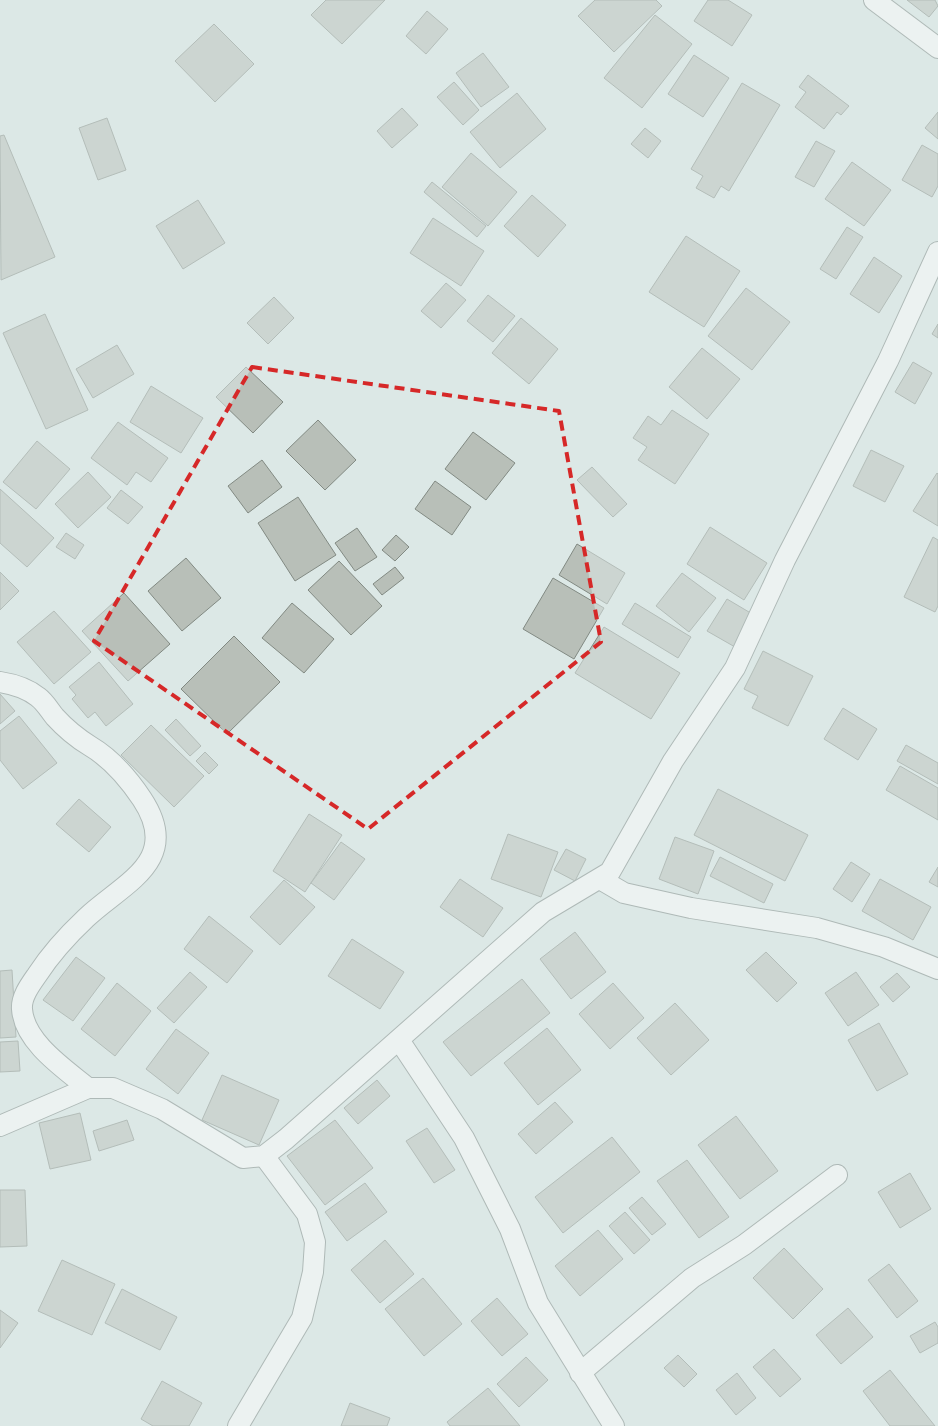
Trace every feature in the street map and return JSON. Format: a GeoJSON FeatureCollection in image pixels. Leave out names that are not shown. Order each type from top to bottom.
{"type":"FeatureCollection","features":[{"type":"Feature","properties":{"kind":"street"},"geometry":{"type":"LineString","coordinates":[[874,0],[938,48]]}},
{"type":"Feature","properties":{"kind":"street"},"geometry":{"type":"LineString","coordinates":[[0,1126],[88,1088],[113,1088],[162,1109],[243,1158],[264,1156],[399,1040],[543,912],[610,872],[674,761],[735,668],[785,560],[888,362],[938,252]]}},
{"type":"Feature","properties":{"kind":"street"},"geometry":{"type":"LineString","coordinates":[[0,682],[14,684],[39,697],[56,718],[116,766],[140,795],[156,826],[155,845],[147,867],[86,918],[41,968],[26,991],[22,1009],[32,1037],[50,1057],[88,1088]]}},
{"type":"Feature","properties":{"kind":"street"},"geometry":{"type":"LineString","coordinates":[[600,879],[624,893],[691,908],[817,928],[884,946],[938,969]]}},
{"type":"Feature","properties":{"kind":"street"},"geometry":{"type":"LineString","coordinates":[[399,1040],[464,1138],[510,1229],[538,1303],[614,1426]]}},
{"type":"Feature","properties":{"kind":"street"},"geometry":{"type":"LineString","coordinates":[[238,1426],[302,1318],[313,1272],[315,1242],[308,1214],[264,1156]]}},
{"type":"Feature","properties":{"kind":"street"},"geometry":{"type":"LineString","coordinates":[[580,1373],[692,1278],[744,1245],[837,1175]]}},
{"type":"Feature","properties":{"kind":"highlighted area"},"geometry":{"type":"Polygon","coordinates":[[[252,367],[559,411],[601,642],[368,829],[94,641],[252,367]]]}},
{"type":"Feature","properties":{"kind":"building"},"geometry":{"type":"Polygon","coordinates":[[[326,0],[385,0],[342,44],[311,15],[326,0]]]}},
{"type":"Feature","properties":{"kind":"building"},"geometry":{"type":"Polygon","coordinates":[[[595,0],[656,0],[662,6],[614,52],[578,16],[595,0]]]}},
{"type":"Feature","properties":{"kind":"building"},"geometry":{"type":"Polygon","coordinates":[[[708,0],[728,0],[752,15],[732,46],[694,21],[708,0]]]}},
{"type":"Feature","properties":{"kind":"building"},"geometry":{"type":"Polygon","coordinates":[[[907,0],[935,0],[938,6],[929,17],[907,0]]]}},
{"type":"Feature","properties":{"kind":"building"},"geometry":{"type":"Polygon","coordinates":[[[427,11],[448,29],[426,54],[406,36],[427,11]]]}},
{"type":"Feature","properties":{"kind":"building"},"geometry":{"type":"Polygon","coordinates":[[[655,15],[692,44],[642,108],[604,78],[655,15]]]}},
{"type":"Feature","properties":{"kind":"building"},"geometry":{"type":"Polygon","coordinates":[[[214,24],[254,64],[215,102],[175,61],[214,24]]]}},
{"type":"Feature","properties":{"kind":"building"},"geometry":{"type":"Polygon","coordinates":[[[483,53],[509,87],[481,107],[456,73],[483,53]]]}},
{"type":"Feature","properties":{"kind":"building"},"geometry":{"type":"Polygon","coordinates":[[[694,55],[729,78],[703,117],[668,94],[694,55]]]}},
{"type":"Feature","properties":{"kind":"building"},"geometry":{"type":"Polygon","coordinates":[[[808,75],[849,106],[841,115],[837,112],[824,129],[795,107],[806,92],[799,87],[808,75]]]}},
{"type":"Feature","properties":{"kind":"building"},"geometry":{"type":"Polygon","coordinates":[[[454,82],[479,110],[463,125],[437,97],[454,82]]]}},
{"type":"Feature","properties":{"kind":"building"},"geometry":{"type":"Polygon","coordinates":[[[742,83],[780,105],[729,191],[721,186],[714,198],[696,188],[703,176],[691,169],[742,83]]]}},
{"type":"Feature","properties":{"kind":"building"},"geometry":{"type":"Polygon","coordinates":[[[517,93],[546,129],[500,168],[470,132],[517,93]]]}},
{"type":"Feature","properties":{"kind":"building"},"geometry":{"type":"Polygon","coordinates":[[[402,108],[418,125],[392,148],[377,131],[402,108]]]}},
{"type":"Feature","properties":{"kind":"building"},"geometry":{"type":"Polygon","coordinates":[[[938,112],[938,139],[925,128],[938,112]]]}},
{"type":"Feature","properties":{"kind":"building"},"geometry":{"type":"Polygon","coordinates":[[[107,118],[126,170],[98,180],[79,128],[107,118]]]}},
{"type":"Feature","properties":{"kind":"building"},"geometry":{"type":"Polygon","coordinates":[[[645,128],[661,141],[648,158],[631,144],[645,128]]]}},
{"type":"Feature","properties":{"kind":"building"},"geometry":{"type":"Polygon","coordinates":[[[4,135],[55,257],[1,280],[0,136],[4,135]]]}},
{"type":"Feature","properties":{"kind":"building"},"geometry":{"type":"Polygon","coordinates":[[[816,141],[835,151],[814,187],[795,177],[816,141]]]}},
{"type":"Feature","properties":{"kind":"building"},"geometry":{"type":"Polygon","coordinates":[[[922,145],[938,154],[938,186],[932,197],[902,180],[922,145]]]}},
{"type":"Feature","properties":{"kind":"building"},"geometry":{"type":"Polygon","coordinates":[[[471,153],[517,192],[488,226],[442,187],[471,153]]]}},
{"type":"Feature","properties":{"kind":"building"},"geometry":{"type":"Polygon","coordinates":[[[852,162],[891,190],[864,226],[825,199],[852,162]]]}},
{"type":"Feature","properties":{"kind":"building"},"geometry":{"type":"Polygon","coordinates":[[[432,182],[486,226],[477,237],[424,192],[432,182]]]}},
{"type":"Feature","properties":{"kind":"building"},"geometry":{"type":"Polygon","coordinates":[[[532,195],[566,225],[538,257],[504,226],[532,195]]]}},
{"type":"Feature","properties":{"kind":"building"},"geometry":{"type":"Polygon","coordinates":[[[198,200],[225,243],[183,269],[156,226],[198,200]]]}},
{"type":"Feature","properties":{"kind":"building"},"geometry":{"type":"Polygon","coordinates":[[[433,218],[484,251],[461,286],[410,253],[433,218]]]}},
{"type":"Feature","properties":{"kind":"building"},"geometry":{"type":"Polygon","coordinates":[[[847,227],[863,237],[836,279],[820,269],[847,227]]]}},
{"type":"Feature","properties":{"kind":"building"},"geometry":{"type":"Polygon","coordinates":[[[686,236],[740,271],[704,327],[649,292],[686,236]]]}},
{"type":"Feature","properties":{"kind":"building"},"geometry":{"type":"Polygon","coordinates":[[[874,257],[902,276],[879,313],[850,294],[874,257]]]}},
{"type":"Feature","properties":{"kind":"building"},"geometry":{"type":"Polygon","coordinates":[[[446,283],[466,300],[441,328],[421,311],[446,283]]]}},
{"type":"Feature","properties":{"kind":"building"},"geometry":{"type":"Polygon","coordinates":[[[746,288],[790,322],[752,370],[708,336],[746,288]]]}},
{"type":"Feature","properties":{"kind":"building"},"geometry":{"type":"Polygon","coordinates":[[[488,295],[515,316],[493,342],[467,321],[488,295]]]}},
{"type":"Feature","properties":{"kind":"building"},"geometry":{"type":"Polygon","coordinates":[[[274,297],[294,318],[268,344],[247,323],[274,297]]]}},
{"type":"Feature","properties":{"kind":"building"},"geometry":{"type":"Polygon","coordinates":[[[45,314],[88,410],[46,429],[3,333],[45,314]]]}},
{"type":"Feature","properties":{"kind":"building"},"geometry":{"type":"Polygon","coordinates":[[[521,318],[558,349],[529,384],[492,353],[521,318]]]}},
{"type":"Feature","properties":{"kind":"building"},"geometry":{"type":"Polygon","coordinates":[[[938,324],[938,338],[932,334],[938,324]]]}},
{"type":"Feature","properties":{"kind":"building"},"geometry":{"type":"Polygon","coordinates":[[[117,345],[134,374],[93,398],[76,369],[117,345]]]}},
{"type":"Feature","properties":{"kind":"building"},"geometry":{"type":"Polygon","coordinates":[[[702,348],[740,379],[707,419],[669,387],[702,348]]]}},
{"type":"Feature","properties":{"kind":"building"},"geometry":{"type":"Polygon","coordinates":[[[913,362],[932,373],[915,404],[895,392],[913,362]]]}},
{"type":"Feature","properties":{"kind":"building"},"geometry":{"type":"Polygon","coordinates":[[[246,367],[283,402],[253,433],[216,397],[246,367]]]}},
{"type":"Feature","properties":{"kind":"building"},"geometry":{"type":"Polygon","coordinates":[[[151,386],[203,418],[181,453],[130,422],[151,386]]]}},
{"type":"Feature","properties":{"kind":"building"},"geometry":{"type":"Polygon","coordinates":[[[672,410],[709,434],[675,484],[638,460],[647,447],[633,438],[648,416],[661,425],[672,410]]]}},
{"type":"Feature","properties":{"kind":"building"},"geometry":{"type":"Polygon","coordinates":[[[318,420],[356,460],[325,490],[286,451],[318,420]]]}},
{"type":"Feature","properties":{"kind":"building"},"geometry":{"type":"Polygon","coordinates":[[[118,422],[168,458],[151,482],[136,472],[127,485],[91,458],[118,422]]]}},
{"type":"Feature","properties":{"kind":"building"},"geometry":{"type":"Polygon","coordinates":[[[473,432],[515,463],[486,500],[445,469],[473,432]]]}},
{"type":"Feature","properties":{"kind":"building"},"geometry":{"type":"Polygon","coordinates":[[[37,441],[70,469],[36,509],[3,482],[37,441]]]}},
{"type":"Feature","properties":{"kind":"building"},"geometry":{"type":"Polygon","coordinates":[[[871,450],[904,466],[885,502],[853,486],[871,450]]]}},
{"type":"Feature","properties":{"kind":"building"},"geometry":{"type":"Polygon","coordinates":[[[262,460],[282,487],[248,513],[228,486],[262,460]]]}},
{"type":"Feature","properties":{"kind":"building"},"geometry":{"type":"Polygon","coordinates":[[[592,467],[627,504],[613,517],[577,480],[592,467]]]}},
{"type":"Feature","properties":{"kind":"building"},"geometry":{"type":"Polygon","coordinates":[[[88,472],[111,497],[78,528],[55,504],[88,472]]]}},
{"type":"Feature","properties":{"kind":"building"},"geometry":{"type":"Polygon","coordinates":[[[938,474],[938,526],[913,511],[938,474]]]}},
{"type":"Feature","properties":{"kind":"building"},"geometry":{"type":"Polygon","coordinates":[[[435,481],[471,507],[452,535],[415,509],[435,481]]]}},
{"type":"Feature","properties":{"kind":"building"},"geometry":{"type":"Polygon","coordinates":[[[0,489],[54,538],[27,567],[0,543],[0,489]]]}},
{"type":"Feature","properties":{"kind":"building"},"geometry":{"type":"Polygon","coordinates":[[[121,490],[143,507],[128,524],[107,508],[121,490]]]}},
{"type":"Feature","properties":{"kind":"building"},"geometry":{"type":"Polygon","coordinates":[[[298,497],[336,555],[295,581],[258,523],[298,497]]]}},
{"type":"Feature","properties":{"kind":"building"},"geometry":{"type":"Polygon","coordinates":[[[710,527],[767,563],[744,600],[687,564],[710,527]]]}},
{"type":"Feature","properties":{"kind":"building"},"geometry":{"type":"Polygon","coordinates":[[[357,528],[377,557],[355,571],[335,543],[357,528]]]}},
{"type":"Feature","properties":{"kind":"building"},"geometry":{"type":"Polygon","coordinates":[[[66,533],[84,545],[75,559],[56,547],[66,533]]]}},
{"type":"Feature","properties":{"kind":"building"},"geometry":{"type":"Polygon","coordinates":[[[396,535],[409,547],[395,561],[382,550],[396,535]]]}},
{"type":"Feature","properties":{"kind":"building"},"geometry":{"type":"Polygon","coordinates":[[[933,537],[938,540],[938,606],[935,612],[904,597],[933,537]]]}},
{"type":"Feature","properties":{"kind":"building"},"geometry":{"type":"Polygon","coordinates":[[[577,544],[625,573],[607,604],[559,575],[577,544]]]}},
{"type":"Feature","properties":{"kind":"building"},"geometry":{"type":"Polygon","coordinates":[[[186,558],[221,598],[182,631],[148,591],[186,558]]]}},
{"type":"Feature","properties":{"kind":"building"},"geometry":{"type":"Polygon","coordinates":[[[339,561],[382,606],[351,635],[308,590],[339,561]]]}},
{"type":"Feature","properties":{"kind":"building"},"geometry":{"type":"Polygon","coordinates":[[[395,567],[404,578],[382,595],[373,584],[395,567]]]}},
{"type":"Feature","properties":{"kind":"building"},"geometry":{"type":"Polygon","coordinates":[[[0,572],[19,591],[0,610],[0,572]]]}},
{"type":"Feature","properties":{"kind":"building"},"geometry":{"type":"Polygon","coordinates":[[[682,573],[716,598],[689,632],[656,606],[682,573]]]}},
{"type":"Feature","properties":{"kind":"building"},"geometry":{"type":"Polygon","coordinates":[[[553,578],[604,608],[574,659],[523,629],[553,578]]]}},
{"type":"Feature","properties":{"kind":"building"},"geometry":{"type":"Polygon","coordinates":[[[124,593],[170,644],[128,681],[82,631],[124,593]]]}},
{"type":"Feature","properties":{"kind":"building"},"geometry":{"type":"Polygon","coordinates":[[[727,599],[754,615],[735,647],[707,631],[727,599]]]}},
{"type":"Feature","properties":{"kind":"building"},"geometry":{"type":"Polygon","coordinates":[[[292,603],[334,639],[304,673],[262,638],[292,603]]]}},
{"type":"Feature","properties":{"kind":"building"},"geometry":{"type":"Polygon","coordinates":[[[635,603],[691,637],[678,658],[622,624],[635,603]]]}},
{"type":"Feature","properties":{"kind":"building"},"geometry":{"type":"Polygon","coordinates":[[[54,611],[91,652],[54,684],[17,642],[54,611]]]}},
{"type":"Feature","properties":{"kind":"building"},"geometry":{"type":"Polygon","coordinates":[[[604,627],[680,673],[651,719],[575,673],[604,627]]]}},
{"type":"Feature","properties":{"kind":"building"},"geometry":{"type":"Polygon","coordinates":[[[234,636],[280,682],[227,734],[181,689],[234,636]]]}},
{"type":"Feature","properties":{"kind":"building"},"geometry":{"type":"Polygon","coordinates":[[[763,651],[813,676],[788,726],[752,708],[758,696],[744,689],[763,651]]]}},
{"type":"Feature","properties":{"kind":"building"},"geometry":{"type":"Polygon","coordinates":[[[99,662],[133,704],[106,726],[95,712],[88,718],[72,699],[76,695],[69,687],[99,662]]]}},
{"type":"Feature","properties":{"kind":"building"},"geometry":{"type":"Polygon","coordinates":[[[0,694],[15,711],[0,724],[0,694]]]}},
{"type":"Feature","properties":{"kind":"building"},"geometry":{"type":"Polygon","coordinates":[[[843,708],[877,729],[858,760],[824,739],[843,708]]]}},
{"type":"Feature","properties":{"kind":"building"},"geometry":{"type":"Polygon","coordinates":[[[19,716],[57,763],[23,789],[0,760],[0,731],[19,716]]]}},
{"type":"Feature","properties":{"kind":"building"},"geometry":{"type":"Polygon","coordinates":[[[176,719],[201,746],[190,756],[165,730],[176,719]]]}},
{"type":"Feature","properties":{"kind":"building"},"geometry":{"type":"Polygon","coordinates":[[[151,725],[204,776],[174,807],[121,755],[151,725]]]}},
{"type":"Feature","properties":{"kind":"building"},"geometry":{"type":"Polygon","coordinates":[[[906,745],[938,763],[938,784],[897,761],[906,745]]]}},
{"type":"Feature","properties":{"kind":"building"},"geometry":{"type":"Polygon","coordinates":[[[205,752],[218,765],[209,774],[196,761],[205,752]]]}},
{"type":"Feature","properties":{"kind":"building"},"geometry":{"type":"Polygon","coordinates":[[[900,766],[938,788],[938,820],[886,790],[900,766]]]}},
{"type":"Feature","properties":{"kind":"building"},"geometry":{"type":"Polygon","coordinates":[[[718,789],[808,835],[785,881],[694,835],[718,789]]]}},
{"type":"Feature","properties":{"kind":"building"},"geometry":{"type":"Polygon","coordinates":[[[79,799],[111,827],[89,852],[56,824],[79,799]]]}},
{"type":"Feature","properties":{"kind":"building"},"geometry":{"type":"Polygon","coordinates":[[[309,814],[342,835],[305,892],[273,871],[309,814]]]}},
{"type":"Feature","properties":{"kind":"building"},"geometry":{"type":"Polygon","coordinates":[[[508,834],[558,852],[541,897],[491,879],[508,834]]]}},
{"type":"Feature","properties":{"kind":"building"},"geometry":{"type":"Polygon","coordinates":[[[675,837],[714,851],[698,894],[659,879],[675,837]]]}},
{"type":"Feature","properties":{"kind":"building"},"geometry":{"type":"Polygon","coordinates":[[[341,842],[365,859],[334,900],[311,883],[341,842]]]}},
{"type":"Feature","properties":{"kind":"building"},"geometry":{"type":"Polygon","coordinates":[[[566,849],[586,859],[575,881],[554,870],[566,849]]]}},
{"type":"Feature","properties":{"kind":"building"},"geometry":{"type":"Polygon","coordinates":[[[720,857],[773,884],[764,903],[710,876],[720,857]]]}},
{"type":"Feature","properties":{"kind":"building"},"geometry":{"type":"Polygon","coordinates":[[[851,862],[870,874],[852,902],[833,889],[851,862]]]}},
{"type":"Feature","properties":{"kind":"building"},"geometry":{"type":"Polygon","coordinates":[[[938,867],[938,887],[929,882],[938,867]]]}},
{"type":"Feature","properties":{"kind":"building"},"geometry":{"type":"Polygon","coordinates":[[[460,879],[503,908],[483,937],[440,907],[460,879]]]}},
{"type":"Feature","properties":{"kind":"building"},"geometry":{"type":"Polygon","coordinates":[[[880,879],[931,907],[913,940],[862,911],[880,879]]]}},
{"type":"Feature","properties":{"kind":"building"},"geometry":{"type":"Polygon","coordinates":[[[284,880],[315,907],[280,945],[250,917],[284,880]]]}},
{"type":"Feature","properties":{"kind":"building"},"geometry":{"type":"Polygon","coordinates":[[[209,916],[253,951],[227,983],[184,949],[209,916]]]}},
{"type":"Feature","properties":{"kind":"building"},"geometry":{"type":"Polygon","coordinates":[[[575,932],[606,972],[571,999],[540,959],[575,932]]]}},
{"type":"Feature","properties":{"kind":"building"},"geometry":{"type":"Polygon","coordinates":[[[352,939],[404,972],[380,1009],[328,976],[352,939]]]}},
{"type":"Feature","properties":{"kind":"building"},"geometry":{"type":"Polygon","coordinates":[[[766,952],[797,983],[777,1002],[746,970],[766,952]]]}},
{"type":"Feature","properties":{"kind":"building"},"geometry":{"type":"Polygon","coordinates":[[[76,957],[105,978],[73,1021],[43,1000],[76,957]]]}},
{"type":"Feature","properties":{"kind":"building"},"geometry":{"type":"Polygon","coordinates":[[[12,970],[16,1037],[0,1038],[0,971],[12,970]]]}},
{"type":"Feature","properties":{"kind":"building"},"geometry":{"type":"Polygon","coordinates":[[[190,972],[207,987],[174,1023],[157,1008],[190,972]]]}},
{"type":"Feature","properties":{"kind":"building"},"geometry":{"type":"Polygon","coordinates":[[[856,972],[879,1005],[848,1026],[825,993],[856,972]]]}},
{"type":"Feature","properties":{"kind":"building"},"geometry":{"type":"Polygon","coordinates":[[[897,973],[910,987],[893,1002],[880,987],[897,973]]]}},
{"type":"Feature","properties":{"kind":"building"},"geometry":{"type":"Polygon","coordinates":[[[522,979],[550,1013],[471,1076],[443,1042],[522,979]]]}},
{"type":"Feature","properties":{"kind":"building"},"geometry":{"type":"Polygon","coordinates":[[[117,983],[151,1011],[115,1056],[81,1029],[117,983]]]}},
{"type":"Feature","properties":{"kind":"building"},"geometry":{"type":"Polygon","coordinates":[[[613,983],[644,1018],[610,1049],[579,1014],[613,983]]]}},
{"type":"Feature","properties":{"kind":"building"},"geometry":{"type":"Polygon","coordinates":[[[675,1003],[709,1040],[671,1075],[637,1038],[675,1003]]]}},
{"type":"Feature","properties":{"kind":"building"},"geometry":{"type":"Polygon","coordinates":[[[879,1023],[908,1074],[877,1091],[848,1040],[879,1023]]]}},
{"type":"Feature","properties":{"kind":"building"},"geometry":{"type":"Polygon","coordinates":[[[547,1028],[581,1070],[538,1105],[504,1063],[547,1028]]]}},
{"type":"Feature","properties":{"kind":"building"},"geometry":{"type":"Polygon","coordinates":[[[176,1029],[209,1053],[178,1094],[146,1069],[176,1029]]]}},
{"type":"Feature","properties":{"kind":"building"},"geometry":{"type":"Polygon","coordinates":[[[18,1041],[20,1071],[0,1072],[0,1042],[18,1041]]]}},
{"type":"Feature","properties":{"kind":"building"},"geometry":{"type":"Polygon","coordinates":[[[222,1075],[279,1100],[259,1145],[202,1120],[222,1075]]]}},
{"type":"Feature","properties":{"kind":"building"},"geometry":{"type":"Polygon","coordinates":[[[377,1080],[390,1096],[358,1124],[344,1108],[377,1080]]]}},
{"type":"Feature","properties":{"kind":"building"},"geometry":{"type":"Polygon","coordinates":[[[555,1102],[573,1122],[536,1154],[518,1134],[555,1102]]]}},
{"type":"Feature","properties":{"kind":"building"},"geometry":{"type":"Polygon","coordinates":[[[80,1113],[91,1160],[50,1169],[39,1123],[80,1113]]]}},
{"type":"Feature","properties":{"kind":"building"},"geometry":{"type":"Polygon","coordinates":[[[736,1116],[778,1171],[740,1199],[698,1145],[736,1116]]]}},
{"type":"Feature","properties":{"kind":"building"},"geometry":{"type":"Polygon","coordinates":[[[127,1120],[134,1140],[99,1151],[93,1131],[127,1120]]]}},
{"type":"Feature","properties":{"kind":"building"},"geometry":{"type":"Polygon","coordinates":[[[335,1120],[373,1168],[325,1205],[287,1156],[335,1120]]]}},
{"type":"Feature","properties":{"kind":"building"},"geometry":{"type":"Polygon","coordinates":[[[427,1128],[455,1170],[434,1183],[406,1141],[427,1128]]]}},
{"type":"Feature","properties":{"kind":"building"},"geometry":{"type":"Polygon","coordinates":[[[612,1137],[640,1172],[563,1233],[535,1197],[612,1137]]]}},
{"type":"Feature","properties":{"kind":"building"},"geometry":{"type":"Polygon","coordinates":[[[687,1160],[729,1217],[699,1238],[657,1181],[687,1160]]]}},
{"type":"Feature","properties":{"kind":"building"},"geometry":{"type":"Polygon","coordinates":[[[910,1173],[931,1209],[900,1228],[878,1192],[910,1173]]]}},
{"type":"Feature","properties":{"kind":"building"},"geometry":{"type":"Polygon","coordinates":[[[365,1183],[387,1212],[347,1241],[325,1212],[365,1183]]]}},
{"type":"Feature","properties":{"kind":"building"},"geometry":{"type":"Polygon","coordinates":[[[0,1190],[25,1190],[27,1246],[0,1247],[0,1190]]]}},
{"type":"Feature","properties":{"kind":"building"},"geometry":{"type":"Polygon","coordinates":[[[642,1197],[666,1224],[652,1235],[629,1208],[642,1197]]]}},
{"type":"Feature","properties":{"kind":"building"},"geometry":{"type":"Polygon","coordinates":[[[625,1212],[650,1240],[634,1254],[609,1226],[625,1212]]]}},
{"type":"Feature","properties":{"kind":"building"},"geometry":{"type":"Polygon","coordinates":[[[598,1230],[623,1259],[580,1296],[555,1266],[598,1230]]]}},
{"type":"Feature","properties":{"kind":"building"},"geometry":{"type":"Polygon","coordinates":[[[385,1240],[414,1274],[380,1303],[351,1270],[385,1240]]]}},
{"type":"Feature","properties":{"kind":"building"},"geometry":{"type":"Polygon","coordinates":[[[784,1248],[823,1289],[793,1319],[753,1278],[784,1248]]]}},
{"type":"Feature","properties":{"kind":"building"},"geometry":{"type":"Polygon","coordinates":[[[62,1260],[115,1284],[92,1335],[38,1311],[62,1260]]]}},
{"type":"Feature","properties":{"kind":"building"},"geometry":{"type":"Polygon","coordinates":[[[889,1264],[918,1301],[897,1318],[868,1280],[889,1264]]]}},
{"type":"Feature","properties":{"kind":"building"},"geometry":{"type":"Polygon","coordinates":[[[423,1278],[462,1324],[424,1356],[385,1309],[423,1278]]]}},
{"type":"Feature","properties":{"kind":"building"},"geometry":{"type":"Polygon","coordinates":[[[122,1289],[177,1317],[160,1350],[105,1323],[122,1289]]]}},
{"type":"Feature","properties":{"kind":"building"},"geometry":{"type":"Polygon","coordinates":[[[497,1298],[528,1334],[502,1356],[471,1321],[497,1298]]]}},
{"type":"Feature","properties":{"kind":"building"},"geometry":{"type":"Polygon","coordinates":[[[848,1308],[873,1337],[841,1364],[816,1335],[848,1308]]]}},
{"type":"Feature","properties":{"kind":"building"},"geometry":{"type":"Polygon","coordinates":[[[0,1310],[18,1323],[0,1348],[0,1310]]]}},
{"type":"Feature","properties":{"kind":"building"},"geometry":{"type":"Polygon","coordinates":[[[935,1322],[938,1327],[938,1343],[920,1353],[910,1336],[935,1322]]]}},
{"type":"Feature","properties":{"kind":"building"},"geometry":{"type":"Polygon","coordinates":[[[774,1349],[801,1379],[780,1397],[753,1367],[774,1349]]]}},
{"type":"Feature","properties":{"kind":"building"},"geometry":{"type":"Polygon","coordinates":[[[678,1355],[697,1374],[684,1387],[664,1368],[678,1355]]]}},
{"type":"Feature","properties":{"kind":"building"},"geometry":{"type":"Polygon","coordinates":[[[526,1357],[548,1380],[519,1407],[497,1384],[526,1357]]]}},
{"type":"Feature","properties":{"kind":"building"},"geometry":{"type":"Polygon","coordinates":[[[890,1370],[935,1426],[890,1426],[863,1391],[890,1370]]]}},
{"type":"Feature","properties":{"kind":"building"},"geometry":{"type":"Polygon","coordinates":[[[737,1373],[756,1398],[736,1415],[716,1390],[737,1373]]]}},
{"type":"Feature","properties":{"kind":"building"},"geometry":{"type":"Polygon","coordinates":[[[162,1381],[202,1403],[189,1426],[153,1426],[141,1419],[162,1381]]]}},
{"type":"Feature","properties":{"kind":"building"},"geometry":{"type":"Polygon","coordinates":[[[488,1388],[520,1426],[450,1426],[447,1422],[488,1388]]]}},
{"type":"Feature","properties":{"kind":"building"},"geometry":{"type":"Polygon","coordinates":[[[350,1403],[390,1418],[387,1426],[341,1426],[350,1403]]]}}]}
